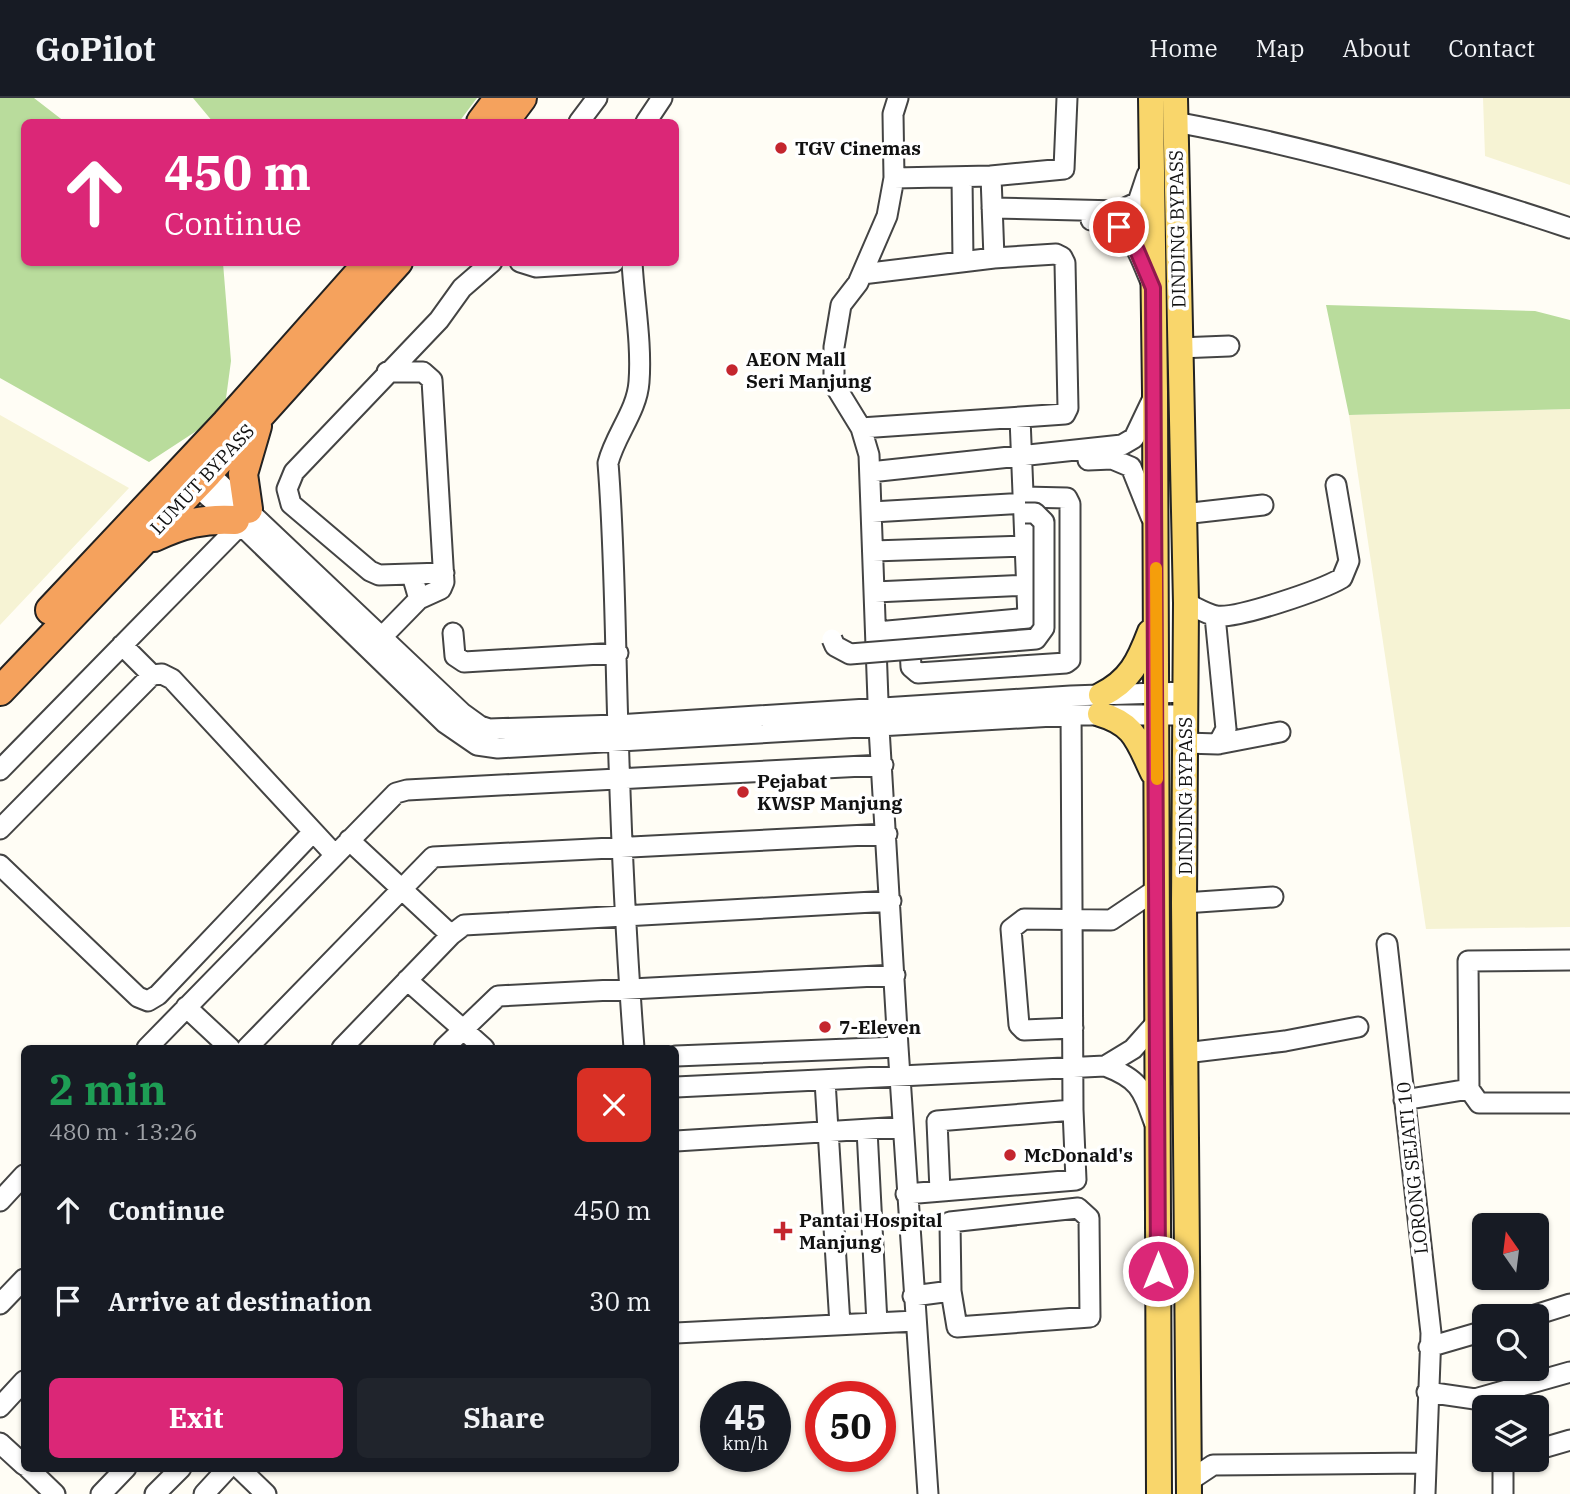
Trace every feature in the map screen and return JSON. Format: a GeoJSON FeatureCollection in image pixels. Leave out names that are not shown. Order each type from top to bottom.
{"type":"FeatureCollection","features":[{"type":"Feature","properties":{"kind":"highway"},"geometry":{"type":"LineString","coordinates":[[483,119],[499,98]]}},
{"type":"Feature","properties":{"kind":"highway"},"geometry":{"type":"LineString","coordinates":[[506,119],[522,98]]}},
{"type":"Feature","properties":{"kind":"highway","name":"LUMUT BYPASS"},"geometry":{"type":"LineString","coordinates":[[0,691],[142,542],[194,472],[366,266]]}},
{"type":"Feature","properties":{"kind":"highway","name":"LUMUT BYPASS"},"geometry":{"type":"LineString","coordinates":[[0,663],[194,472],[260,417],[394,266]]}},
{"type":"Feature","properties":{"kind":"highway"},"geometry":{"type":"LineString","coordinates":[[142,542],[195,521],[244,517],[243,474],[260,417]]}},
{"type":"Feature","properties":{"kind":"main road","name":"DINDING BYPASS"},"geometry":{"type":"LineString","coordinates":[[1151,98],[1156,531],[1159,1494]]}},
{"type":"Feature","properties":{"kind":"main road","name":"DINDING BYPASS"},"geometry":{"type":"LineString","coordinates":[[1175,110],[1186,603],[1184,903],[1189,1488]]}},
{"type":"Feature","properties":{"kind":"main road"},"geometry":{"type":"LineString","coordinates":[[1156,620],[1138,664],[1126,681],[1101,704],[1129,726],[1157,780]]}},
{"type":"Feature","properties":{"kind":"street"},"geometry":{"type":"LineString","coordinates":[[581,119],[597,98]]}},
{"type":"Feature","properties":{"kind":"street"},"geometry":{"type":"LineString","coordinates":[[648,119],[662,98]]}},
{"type":"Feature","properties":{"kind":"street"},"geometry":{"type":"LineString","coordinates":[[898,98],[893,114],[894,178],[887,216],[862,274],[841,305],[834,347],[834,384],[861,428],[869,455],[879,728],[906,1195],[928,1494]]}},
{"type":"Feature","properties":{"kind":"street"},"geometry":{"type":"LineString","coordinates":[[894,178],[1058,172],[1064,169],[1067,98]]}},
{"type":"Feature","properties":{"kind":"street"},"geometry":{"type":"LineString","coordinates":[[1175,110],[1242,134],[1417,178],[1570,228]]}},
{"type":"Feature","properties":{"kind":"street"},"geometry":{"type":"LineString","coordinates":[[993,216],[1109,213],[1128,209],[1138,202],[1144,192],[1152,149]]}},
{"type":"Feature","properties":{"kind":"street"},"geometry":{"type":"LineString","coordinates":[[991,176],[994,258]]}},
{"type":"Feature","properties":{"kind":"street"},"geometry":{"type":"LineString","coordinates":[[962,177],[963,261]]}},
{"type":"Feature","properties":{"kind":"street"},"geometry":{"type":"LineString","coordinates":[[993,216],[1074,218],[1119,227],[1130,234],[1153,288]]}},
{"type":"Feature","properties":{"kind":"street"},"geometry":{"type":"LineString","coordinates":[[861,428],[1059,416],[1065,414],[1068,408],[1065,263],[1062,257],[1056,254],[994,258],[862,274]]}},
{"type":"Feature","properties":{"kind":"street"},"geometry":{"type":"LineString","coordinates":[[444,573],[412,575],[370,571],[291,504],[287,489],[294,472],[439,320],[462,288],[487,266]]}},
{"type":"Feature","properties":{"kind":"street"},"geometry":{"type":"LineString","coordinates":[[533,266],[552,266]]}},
{"type":"Feature","properties":{"kind":"street"},"geometry":{"type":"LineString","coordinates":[[632,266],[639,383],[633,407],[612,446],[608,463],[618,653],[618,734],[625,917],[634,1045]]}},
{"type":"Feature","properties":{"kind":"street"},"geometry":{"type":"LineString","coordinates":[[1180,348],[1229,346]]}},
{"type":"Feature","properties":{"kind":"street"},"geometry":{"type":"LineString","coordinates":[[377,643],[419,599],[441,589],[444,573],[432,380],[423,372],[387,372]]}},
{"type":"Feature","properties":{"kind":"street"},"geometry":{"type":"LineString","coordinates":[[870,472],[1023,458],[1043,452],[1128,443],[1134,438],[1155,391]]}},
{"type":"Feature","properties":{"kind":"street"},"geometry":{"type":"LineString","coordinates":[[877,632],[1024,620],[1029,614],[1020,418]]}},
{"type":"Feature","properties":{"kind":"street"},"geometry":{"type":"LineString","coordinates":[[1023,458],[1045,463],[1112,459],[1124,462],[1137,476],[1156,531]]}},
{"type":"Feature","properties":{"kind":"street"},"geometry":{"type":"LineString","coordinates":[[194,472],[377,643],[480,726],[498,731],[618,734],[879,728],[1071,705]]}},
{"type":"Feature","properties":{"kind":"street"},"geometry":{"type":"LineString","coordinates":[[1186,603],[1215,616],[1295,597],[1342,578],[1349,561],[1336,485]]}},
{"type":"Feature","properties":{"kind":"street"},"geometry":{"type":"LineString","coordinates":[[872,512],[1025,504],[1062,495],[1068,498],[1070,503],[1070,660],[918,673],[911,667],[909,630]]}},
{"type":"Feature","properties":{"kind":"street"},"geometry":{"type":"LineString","coordinates":[[832,639],[835,646],[850,654],[1036,639],[1044,628],[1044,522],[1025,504]]}},
{"type":"Feature","properties":{"kind":"street"},"geometry":{"type":"LineString","coordinates":[[1183,514],[1263,505]]}},
{"type":"Feature","properties":{"kind":"street"},"geometry":{"type":"LineString","coordinates":[[0,770],[244,517]]}},
{"type":"Feature","properties":{"kind":"street"},"geometry":{"type":"LineString","coordinates":[[873,551],[1025,546]]}},
{"type":"Feature","properties":{"kind":"street"},"geometry":{"type":"LineString","coordinates":[[412,575],[419,599]]}},
{"type":"Feature","properties":{"kind":"street"},"geometry":{"type":"LineString","coordinates":[[875,592],[1027,585]]}},
{"type":"Feature","properties":{"kind":"street"},"geometry":{"type":"LineString","coordinates":[[1215,616],[1226,729],[1218,744]]}},
{"type":"Feature","properties":{"kind":"street"},"geometry":{"type":"LineString","coordinates":[[453,633],[455,656],[464,662],[618,653]]}},
{"type":"Feature","properties":{"kind":"street"},"geometry":{"type":"LineString","coordinates":[[122,645],[152,676]]}},
{"type":"Feature","properties":{"kind":"street"},"geometry":{"type":"LineString","coordinates":[[0,829],[152,676],[162,674],[172,680],[302,817],[312,833],[335,856]]}},
{"type":"Feature","properties":{"kind":"street"},"geometry":{"type":"LineString","coordinates":[[618,734],[879,708],[1186,703]]}},
{"type":"Feature","properties":{"kind":"street"},"geometry":{"type":"LineString","coordinates":[[1071,705],[1073,1110],[1078,1208],[1089,1218],[1090,1317],[962,1329],[954,1321],[950,1222],[1078,1208]]}},
{"type":"Feature","properties":{"kind":"street"},"geometry":{"type":"LineString","coordinates":[[1185,743],[1218,744],[1280,732]]}},
{"type":"Feature","properties":{"kind":"street"},"geometry":{"type":"LineString","coordinates":[[149,1045],[396,793],[407,790],[883,765]]}},
{"type":"Feature","properties":{"kind":"street"},"geometry":{"type":"LineString","coordinates":[[0,864],[138,997],[148,1001],[158,995],[312,833]]}},
{"type":"Feature","properties":{"kind":"street"},"geometry":{"type":"LineString","coordinates":[[250,1045],[433,857],[887,834]]}},
{"type":"Feature","properties":{"kind":"street"},"geometry":{"type":"LineString","coordinates":[[349,840],[450,934]]}},
{"type":"Feature","properties":{"kind":"street"},"geometry":{"type":"LineString","coordinates":[[1073,1028],[1024,1030],[1019,1025],[1012,929],[1024,919],[1111,920],[1157,888]]}},
{"type":"Feature","properties":{"kind":"street"},"geometry":{"type":"LineString","coordinates":[[1184,903],[1273,897]]}},
{"type":"Feature","properties":{"kind":"street"},"geometry":{"type":"LineString","coordinates":[[345,1045],[450,934],[464,925],[891,901]]}},
{"type":"Feature","properties":{"kind":"street","name":"LORONG SEJATI 10"},"geometry":{"type":"LineString","coordinates":[[1387,944],[1431,1333],[1425,1494]]}},
{"type":"Feature","properties":{"kind":"street"},"geometry":{"type":"LineString","coordinates":[[1570,960],[1468,961],[1469,1089],[1479,1103],[1570,1103]]}},
{"type":"Feature","properties":{"kind":"street"},"geometry":{"type":"LineString","coordinates":[[447,1045],[498,996],[895,975]]}},
{"type":"Feature","properties":{"kind":"street"},"geometry":{"type":"LineString","coordinates":[[407,980],[481,1045]]}},
{"type":"Feature","properties":{"kind":"street"},"geometry":{"type":"LineString","coordinates":[[186,1007],[227,1045]]}},
{"type":"Feature","properties":{"kind":"street"},"geometry":{"type":"LineString","coordinates":[[679,1087],[1105,1066],[1133,1049],[1157,1023]]}},
{"type":"Feature","properties":{"kind":"street"},"geometry":{"type":"LineString","coordinates":[[1185,1053],[1285,1041],[1358,1027]]}},
{"type":"Feature","properties":{"kind":"street"},"geometry":{"type":"LineString","coordinates":[[679,1056],[898,1047]]}},
{"type":"Feature","properties":{"kind":"street"},"geometry":{"type":"LineString","coordinates":[[1105,1066],[1134,1079],[1144,1092],[1158,1132]]}},
{"type":"Feature","properties":{"kind":"street"},"geometry":{"type":"LineString","coordinates":[[824,1081],[840,1325]]}},
{"type":"Feature","properties":{"kind":"street"},"geometry":{"type":"LineString","coordinates":[[1405,1100],[1469,1089]]}},
{"type":"Feature","properties":{"kind":"street"},"geometry":{"type":"LineString","coordinates":[[940,1191],[937,1121],[1073,1110]]}},
{"type":"Feature","properties":{"kind":"street"},"geometry":{"type":"LineString","coordinates":[[679,1141],[902,1128]]}},
{"type":"Feature","properties":{"kind":"street"},"geometry":{"type":"LineString","coordinates":[[867,1130],[877,1323]]}},
{"type":"Feature","properties":{"kind":"street"},"geometry":{"type":"LineString","coordinates":[[0,1201],[21,1178]]}},
{"type":"Feature","properties":{"kind":"street"},"geometry":{"type":"LineString","coordinates":[[906,1195],[1076,1180]]}},
{"type":"Feature","properties":{"kind":"street"},"geometry":{"type":"LineString","coordinates":[[0,1304],[21,1282]]}},
{"type":"Feature","properties":{"kind":"street"},"geometry":{"type":"LineString","coordinates":[[913,1296],[951,1291]]}},
{"type":"Feature","properties":{"kind":"street"},"geometry":{"type":"LineString","coordinates":[[1549,1311],[1570,1304]]}},
{"type":"Feature","properties":{"kind":"street"},"geometry":{"type":"LineString","coordinates":[[679,1333],[915,1321]]}},
{"type":"Feature","properties":{"kind":"street"},"geometry":{"type":"LineString","coordinates":[[1429,1347],[1472,1334]]}},
{"type":"Feature","properties":{"kind":"street"},"geometry":{"type":"LineString","coordinates":[[1511,1395],[1570,1372]]}},
{"type":"Feature","properties":{"kind":"street"},"geometry":{"type":"LineString","coordinates":[[0,1407],[21,1384]]}},
{"type":"Feature","properties":{"kind":"street"},"geometry":{"type":"LineString","coordinates":[[1427,1392],[1472,1399]]}},
{"type":"Feature","properties":{"kind":"street"},"geometry":{"type":"LineString","coordinates":[[1189,1437],[1213,1465]]}},
{"type":"Feature","properties":{"kind":"street"},"geometry":{"type":"LineString","coordinates":[[1549,1446],[1570,1440]]}},
{"type":"Feature","properties":{"kind":"street"},"geometry":{"type":"LineString","coordinates":[[0,1443],[21,1461]]}},
{"type":"Feature","properties":{"kind":"street"},"geometry":{"type":"LineString","coordinates":[[1189,1488],[1213,1465],[1425,1463]]}},
{"type":"Feature","properties":{"kind":"street"},"geometry":{"type":"LineString","coordinates":[[34,1472],[55,1494]]}},
{"type":"Feature","properties":{"kind":"street"},"geometry":{"type":"LineString","coordinates":[[101,1494],[122,1472]]}},
{"type":"Feature","properties":{"kind":"street"},"geometry":{"type":"LineString","coordinates":[[156,1494],[177,1472]]}},
{"type":"Feature","properties":{"kind":"street"},"geometry":{"type":"LineString","coordinates":[[204,1494],[224,1472]]}},
{"type":"Feature","properties":{"kind":"street"},"geometry":{"type":"LineString","coordinates":[[243,1472],[266,1494]]}},
{"type":"Feature","properties":{"kind":"street"},"geometry":{"type":"LineString","coordinates":[[1503,1494],[1504,1472]]}},
{"type":"Feature","properties":{"kind":"shaded area"},"geometry":{"type":"Polygon","coordinates":[[[1483,98],[1570,98],[1570,185],[1485,156],[1483,98]]]}},
{"type":"Feature","properties":{"kind":"shaded area"},"geometry":{"type":"Polygon","coordinates":[[[1570,409],[1570,927],[1426,929],[1349,415],[1570,409]]]}},
{"type":"Feature","properties":{"kind":"shaded area"},"geometry":{"type":"Polygon","coordinates":[[[0,415],[129,488],[0,625],[0,415]]]}},
{"type":"Feature","properties":{"kind":"green space"},"geometry":{"type":"Polygon","coordinates":[[[0,98],[34,98],[61,119],[21,119],[21,266],[223,266],[231,361],[224,413],[149,462],[0,378],[0,98]]]}},
{"type":"Feature","properties":{"kind":"green space"},"geometry":{"type":"Polygon","coordinates":[[[193,98],[477,98],[461,119],[210,119],[193,98]]]}},
{"type":"Feature","properties":{"kind":"green space"},"geometry":{"type":"Polygon","coordinates":[[[1326,305],[1535,311],[1570,320],[1570,409],[1349,415],[1326,305]]]}},
{"type":"Feature","properties":{"kind":"slow traffic"},"geometry":{"type":"LineString","coordinates":[[1156,568],[1157,779]]}},
{"type":"Feature","properties":{"kind":"place","name":"TGV Cinemas"},"geometry":{"type":"Point","coordinates":[781,148]}},
{"type":"Feature","properties":{"kind":"place","name":"AEON Mall Seri Manjung"},"geometry":{"type":"Point","coordinates":[732,370]}},
{"type":"Feature","properties":{"kind":"place","name":"Pejabat KWSP Manjung"},"geometry":{"type":"Point","coordinates":[743,792]}},
{"type":"Feature","properties":{"kind":"place","name":"7-Eleven"},"geometry":{"type":"Point","coordinates":[825,1027]}},
{"type":"Feature","properties":{"kind":"place","name":"McDonald's"},"geometry":{"type":"Point","coordinates":[1010,1155]}},
{"type":"Feature","properties":{"kind":"place","name":"Pantai Hospital Manjung"},"geometry":{"type":"Point","coordinates":[783,1231]}},
{"type":"Feature","properties":{"kind":"route"},"geometry":{"type":"LineString","coordinates":[[1119,227],[1130,234],[1153,288],[1156,447],[1158,1271]]}}]}
